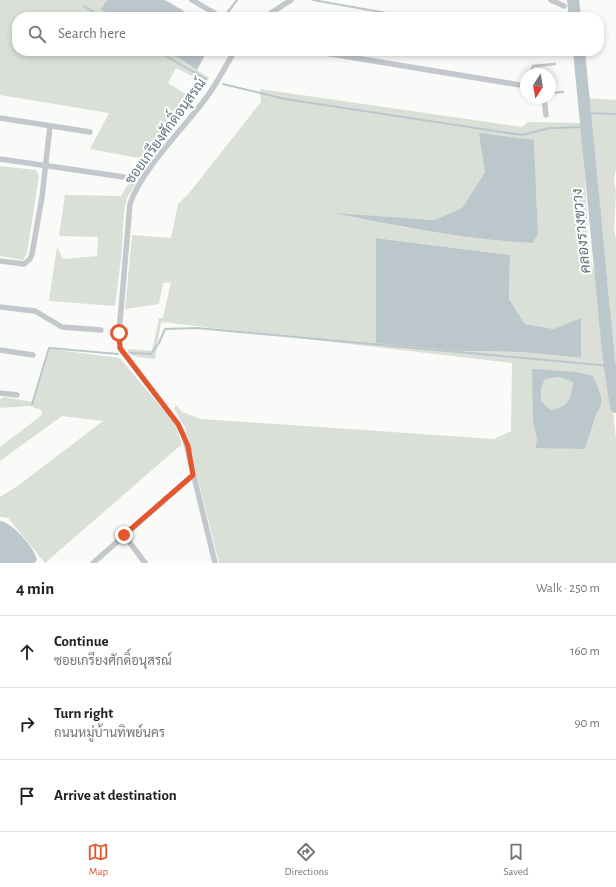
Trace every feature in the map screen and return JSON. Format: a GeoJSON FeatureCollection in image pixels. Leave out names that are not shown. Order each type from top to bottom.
{"type":"FeatureCollection","features":[{"type":"Feature","properties":{"kind":"street"},"geometry":{"type":"LineString","coordinates":[[192,0],[212,12]]}},
{"type":"Feature","properties":{"kind":"street"},"geometry":{"type":"LineString","coordinates":[[273,12],[291,0]]}},
{"type":"Feature","properties":{"kind":"street"},"geometry":{"type":"LineString","coordinates":[[551,0],[564,6]]}},
{"type":"Feature","properties":{"kind":"street","name":"ซอยเกรียงศักดิ์อนุสรณ์"},"geometry":{"type":"LineString","coordinates":[[215,563],[193,475],[188,446],[178,424],[120,348],[119,342],[130,204],[142,180],[208,96],[232,56]]}},
{"type":"Feature","properties":{"kind":"street"},"geometry":{"type":"LineString","coordinates":[[358,56],[520,85]]}},
{"type":"Feature","properties":{"kind":"street"},"geometry":{"type":"LineString","coordinates":[[545,104],[546,115]]}},
{"type":"Feature","properties":{"kind":"street"},"geometry":{"type":"LineString","coordinates":[[0,118],[90,132]]}},
{"type":"Feature","properties":{"kind":"street"},"geometry":{"type":"LineString","coordinates":[[0,261],[21,264],[30,259],[36,238],[50,126]]}},
{"type":"Feature","properties":{"kind":"street"},"geometry":{"type":"LineString","coordinates":[[0,159],[124,177]]}},
{"type":"Feature","properties":{"kind":"street"},"geometry":{"type":"LineString","coordinates":[[0,307],[35,311],[62,327],[102,330]]}},
{"type":"Feature","properties":{"kind":"street"},"geometry":{"type":"LineString","coordinates":[[0,350],[34,355]]}},
{"type":"Feature","properties":{"kind":"street"},"geometry":{"type":"LineString","coordinates":[[0,393],[17,395]]}},
{"type":"Feature","properties":{"kind":"street"},"geometry":{"type":"LineString","coordinates":[[93,563],[193,475]]}},
{"type":"Feature","properties":{"kind":"street"},"geometry":{"type":"LineString","coordinates":[[124,535],[145,563]]}},
{"type":"Feature","properties":{"kind":"lane"},"geometry":{"type":"LineString","coordinates":[[228,12],[237,0]]}},
{"type":"Feature","properties":{"kind":"lane"},"geometry":{"type":"LineString","coordinates":[[532,68],[533,66],[555,64]]}},
{"type":"Feature","properties":{"kind":"lane"},"geometry":{"type":"LineString","coordinates":[[556,93],[563,92]]}},
{"type":"Feature","properties":{"kind":"shaded area"},"geometry":{"type":"Polygon","coordinates":[[[0,0],[107,0],[102,9],[106,12],[12,12],[12,56],[176,56],[209,78],[206,83],[176,68],[168,83],[194,99],[146,167],[127,198],[124,211],[122,251],[115,306],[49,301],[57,247],[63,259],[97,256],[98,237],[59,236],[65,195],[121,196],[144,159],[90,149],[109,113],[0,95],[0,0]]]}},
{"type":"Feature","properties":{"kind":"shaded area"},"geometry":{"type":"Polygon","coordinates":[[[107,0],[165,0],[185,12],[106,12],[101,9],[107,0]]]}},
{"type":"Feature","properties":{"kind":"shaded area"},"geometry":{"type":"Polygon","coordinates":[[[176,56],[204,56],[197,70],[176,56]]]}},
{"type":"Feature","properties":{"kind":"shaded area"},"geometry":{"type":"Polygon","coordinates":[[[260,89],[522,127],[528,122],[582,123],[589,256],[598,277],[605,354],[602,363],[609,376],[616,439],[616,563],[219,563],[185,427],[174,409],[176,405],[182,412],[201,419],[494,439],[511,431],[512,363],[161,322],[155,359],[137,357],[128,353],[128,349],[152,351],[159,318],[163,318],[171,282],[163,283],[159,304],[125,309],[132,235],[171,238],[178,204],[190,192],[261,102],[260,89]],[[534,140],[485,172],[462,208],[434,220],[337,214],[459,236],[533,243],[538,234],[534,140]],[[377,238],[460,351],[521,352],[581,358],[554,329],[525,324],[509,299],[510,255],[377,238]],[[532,370],[537,439],[535,447],[585,449],[597,412],[593,376],[532,370]]]}},
{"type":"Feature","properties":{"kind":"shaded area"},"geometry":{"type":"Polygon","coordinates":[[[588,98],[616,100],[616,169],[614,180],[616,192],[614,229],[616,239],[616,375],[612,348],[609,297],[588,98]]]}},
{"type":"Feature","properties":{"kind":"shaded area"},"geometry":{"type":"Polygon","coordinates":[[[479,133],[534,140],[538,234],[533,243],[458,236],[332,213],[434,220],[462,208],[485,172],[479,133]]]}},
{"type":"Feature","properties":{"kind":"shaded area"},"geometry":{"type":"Polygon","coordinates":[[[0,166],[36,170],[39,176],[27,253],[23,260],[0,256],[0,166]]]}},
{"type":"Feature","properties":{"kind":"shaded area"},"geometry":{"type":"Polygon","coordinates":[[[376,238],[510,255],[509,299],[525,324],[554,329],[581,318],[581,358],[521,352],[460,351],[376,343],[376,238]]]}},
{"type":"Feature","properties":{"kind":"shaded area"},"geometry":{"type":"Polygon","coordinates":[[[50,349],[120,358],[175,424],[182,444],[45,563],[8,518],[0,517],[0,497],[19,485],[103,421],[62,416],[0,461],[0,447],[42,415],[41,410],[30,406],[0,408],[0,399],[3,397],[33,402],[50,349]]]}},
{"type":"Feature","properties":{"kind":"shaded area"},"geometry":{"type":"Polygon","coordinates":[[[532,369],[576,372],[593,376],[600,394],[601,404],[585,449],[535,448],[537,439],[533,420],[532,369]],[[559,377],[545,379],[541,389],[541,401],[551,410],[562,406],[570,397],[573,382],[559,377]]]}},
{"type":"Feature","properties":{"kind":"shaded area"},"geometry":{"type":"Polygon","coordinates":[[[559,377],[573,382],[571,393],[565,404],[551,410],[541,401],[541,389],[545,379],[559,377]]]}},
{"type":"Feature","properties":{"kind":"shaded area"},"geometry":{"type":"Polygon","coordinates":[[[0,521],[11,526],[28,543],[37,560],[34,563],[0,563],[0,521]]]}},
{"type":"Feature","properties":{"kind":"waterway"},"geometry":{"type":"LineString","coordinates":[[313,0],[381,12]]}},
{"type":"Feature","properties":{"kind":"waterway","name":"คลองรางขวาง"},"geometry":{"type":"LineString","coordinates":[[573,0],[574,12]]}},
{"type":"Feature","properties":{"kind":"waterway"},"geometry":{"type":"LineString","coordinates":[[84,6],[93,12]]}},
{"type":"Feature","properties":{"kind":"waterway"},"geometry":{"type":"LineString","coordinates":[[166,56],[206,79]]}},
{"type":"Feature","properties":{"kind":"waterway","name":"คลองรางขวาง"},"geometry":{"type":"LineString","coordinates":[[579,56],[609,361],[616,407]]}},
{"type":"Feature","properties":{"kind":"waterway"},"geometry":{"type":"LineString","coordinates":[[223,84],[285,99],[522,135],[550,128],[587,127]]}},
{"type":"Feature","properties":{"kind":"waterway"},"geometry":{"type":"LineString","coordinates":[[585,113],[616,114]]}},
{"type":"Feature","properties":{"kind":"waterway"},"geometry":{"type":"LineString","coordinates":[[131,353],[151,354],[159,343],[165,329],[197,328],[610,366]]}},
{"type":"Feature","properties":{"kind":"waterway"},"geometry":{"type":"LineString","coordinates":[[32,404],[49,348],[118,354]]}},
{"type":"Feature","properties":{"kind":"route"},"geometry":{"type":"LineString","coordinates":[[119,333],[120,348],[178,424],[184,435],[188,446],[193,475],[124,535]]}}]}
